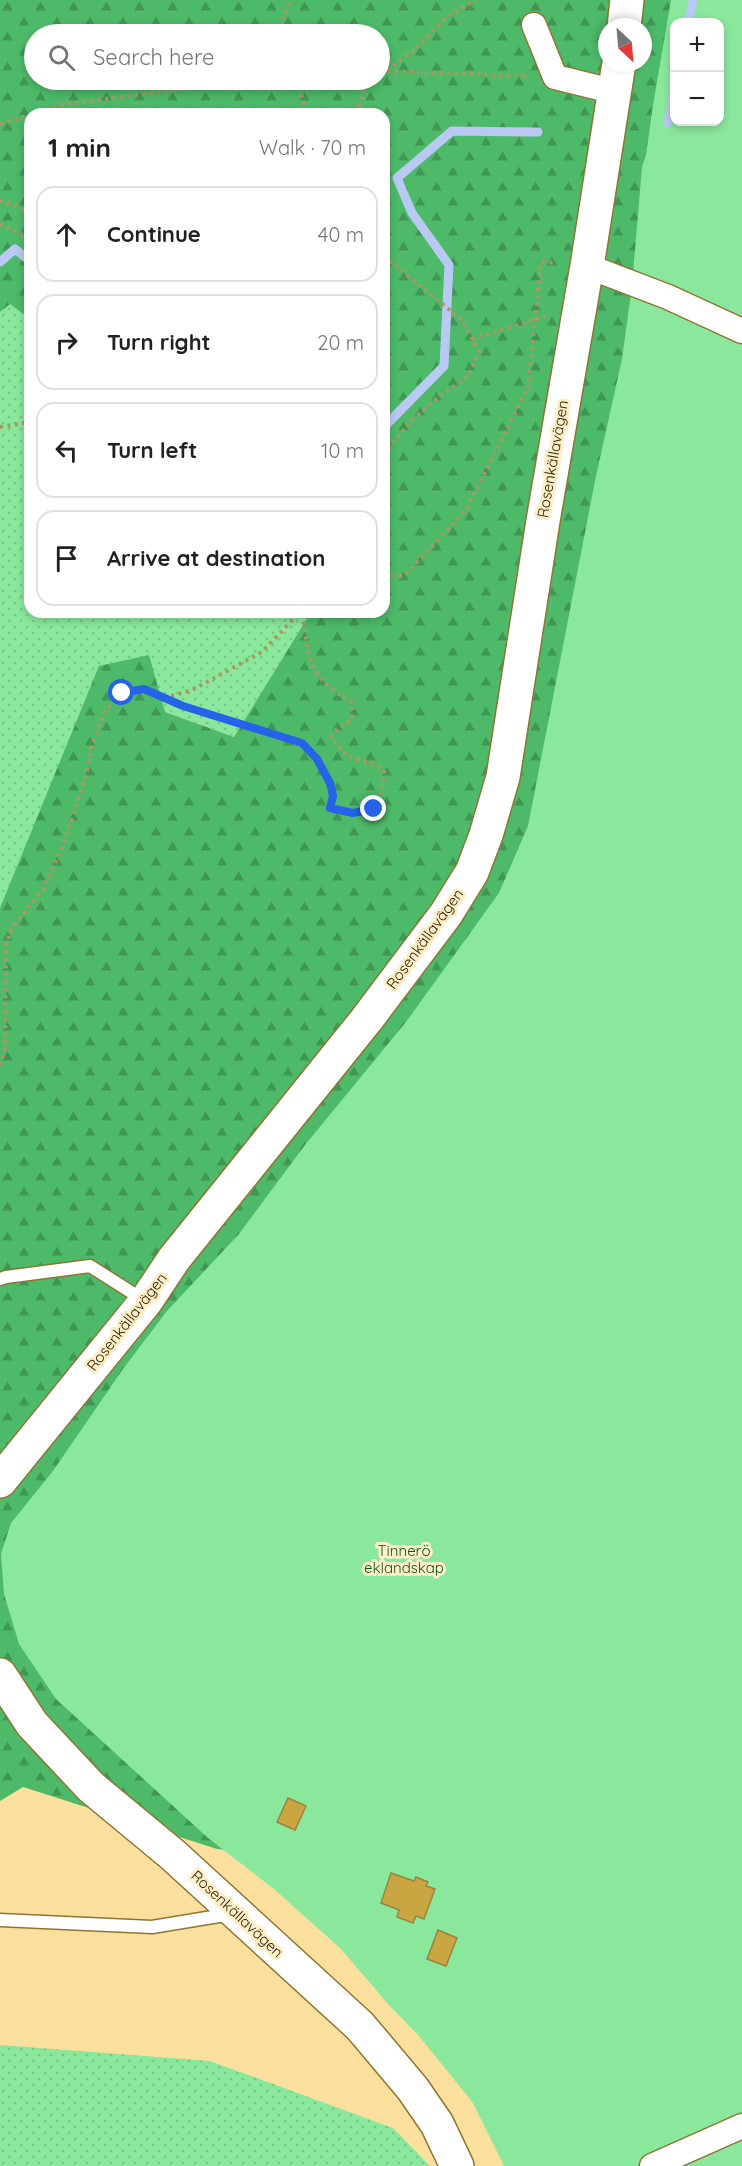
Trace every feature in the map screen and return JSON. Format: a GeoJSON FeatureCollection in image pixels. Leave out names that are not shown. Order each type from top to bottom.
{"type":"FeatureCollection","features":[{"type":"Feature","properties":{"kind":"street"},"geometry":{"type":"LineString","coordinates":[[625,18],[627,0]]}},
{"type":"Feature","properties":{"kind":"street"},"geometry":{"type":"LineString","coordinates":[[534,25],[555,77],[618,78]]}},
{"type":"Feature","properties":{"kind":"street","name":"Rosenkällavägen"},"geometry":{"type":"LineString","coordinates":[[0,1481],[146,1301],[174,1259],[382,1000],[446,914],[472,872],[486,835],[503,777],[543,521],[618,78]]}},
{"type":"Feature","properties":{"kind":"street"},"geometry":{"type":"LineString","coordinates":[[587,266],[668,297],[742,332]]}},
{"type":"Feature","properties":{"kind":"street","name":"Rosenkällavägen"},"geometry":{"type":"LineString","coordinates":[[0,1675],[32,1724],[91,1787],[173,1856],[360,2026],[413,2089],[436,2124],[457,2166]]}},
{"type":"Feature","properties":{"kind":"street"},"geometry":{"type":"LineString","coordinates":[[652,2166],[742,2126]]}},
{"type":"Feature","properties":{"kind":"lane"},"geometry":{"type":"LineString","coordinates":[[0,1279],[6,1276],[90,1266],[146,1301]]}},
{"type":"Feature","properties":{"kind":"lane"},"geometry":{"type":"LineString","coordinates":[[0,1920],[152,1927],[235,1914]]}},
{"type":"Feature","properties":{"kind":"path"},"geometry":{"type":"LineString","coordinates":[[282,24],[290,0]]}},
{"type":"Feature","properties":{"kind":"path"},"geometry":{"type":"LineString","coordinates":[[390,68],[417,48],[445,18],[476,0]]}},
{"type":"Feature","properties":{"kind":"path"},"geometry":{"type":"LineString","coordinates":[[390,71],[555,77]]}},
{"type":"Feature","properties":{"kind":"path"},"geometry":{"type":"LineString","coordinates":[[50,108],[172,90]]}},
{"type":"Feature","properties":{"kind":"path"},"geometry":{"type":"LineString","coordinates":[[300,90],[305,108]]}},
{"type":"Feature","properties":{"kind":"path"},"geometry":{"type":"LineString","coordinates":[[359,108],[364,90]]}},
{"type":"Feature","properties":{"kind":"path"},"geometry":{"type":"LineString","coordinates":[[0,124],[24,116]]}},
{"type":"Feature","properties":{"kind":"path"},"geometry":{"type":"LineString","coordinates":[[0,200],[24,210]]}},
{"type":"Feature","properties":{"kind":"path"},"geometry":{"type":"LineString","coordinates":[[0,224],[24,235]]}},
{"type":"Feature","properties":{"kind":"path"},"geometry":{"type":"LineString","coordinates":[[390,261],[462,320],[479,351],[468,377],[441,395],[412,420],[390,447]]}},
{"type":"Feature","properties":{"kind":"path"},"geometry":{"type":"LineString","coordinates":[[390,575],[404,576],[466,510],[528,387],[541,262],[587,266]]}},
{"type":"Feature","properties":{"kind":"path"},"geometry":{"type":"LineString","coordinates":[[472,339],[535,321],[581,300]]}},
{"type":"Feature","properties":{"kind":"path"},"geometry":{"type":"LineString","coordinates":[[0,427],[24,423]]}},
{"type":"Feature","properties":{"kind":"path"},"geometry":{"type":"LineString","coordinates":[[164,698],[192,690],[262,652],[295,618]]}},
{"type":"Feature","properties":{"kind":"path"},"geometry":{"type":"LineString","coordinates":[[0,1065],[5,1050],[6,943],[14,925],[43,889],[62,848],[93,742],[104,713],[122,693],[144,689],[183,706],[302,743],[317,759],[330,783],[333,796],[330,808],[353,813],[374,809],[381,799],[384,770],[365,760],[347,756],[331,737],[337,729],[351,721],[353,703],[323,682],[311,661],[302,618]]}},
{"type":"Feature","properties":{"kind":"green space"},"geometry":{"type":"Polygon","coordinates":[[[0,0],[742,0],[500,1875],[217,1849],[23,1787],[0,1801],[0,908],[99,666],[149,655],[165,712],[234,737],[307,618],[390,618],[390,108],[24,108],[24,314],[10,304],[0,312],[0,0]]]}},
{"type":"Feature","properties":{"kind":"green space","name":"Tinnerö eklandskap"},"geometry":{"type":"Polygon","coordinates":[[[671,0],[742,0],[742,2166],[504,2166],[473,2103],[419,2036],[341,1949],[274,1889],[208,1838],[56,1699],[19,1644],[4,1594],[1,1554],[11,1523],[53,1471],[123,1369],[167,1311],[239,1234],[305,1145],[406,1022],[499,893],[528,826],[596,476],[622,359],[632,286],[642,167],[646,155],[671,0]]]}},
{"type":"Feature","properties":{"kind":"green space"},"geometry":{"type":"Polygon","coordinates":[[[10,303],[24,314],[24,618],[307,618],[234,737],[165,712],[0,908],[0,312],[10,303]]]}},
{"type":"Feature","properties":{"kind":"green space"},"geometry":{"type":"Polygon","coordinates":[[[0,2045],[210,2061],[393,2128],[430,2166],[0,2166],[0,2045]]]}},
{"type":"Feature","properties":{"kind":"building"},"geometry":{"type":"Polygon","coordinates":[[[288,1798],[306,1806],[295,1830],[277,1822],[288,1798]]]}},
{"type":"Feature","properties":{"kind":"building"},"geometry":{"type":"Polygon","coordinates":[[[391,1873],[414,1881],[416,1877],[428,1882],[426,1886],[435,1889],[424,1919],[416,1916],[413,1923],[397,1917],[399,1910],[381,1903],[391,1873]]]}},
{"type":"Feature","properties":{"kind":"building"},"geometry":{"type":"Polygon","coordinates":[[[438,1930],[457,1938],[446,1966],[427,1959],[438,1930]]]}},
{"type":"Feature","properties":{"kind":"waterway"},"geometry":{"type":"LineString","coordinates":[[689,18],[693,0]]}},
{"type":"Feature","properties":{"kind":"waterway"},"geometry":{"type":"LineString","coordinates":[[668,123],[670,112]]}},
{"type":"Feature","properties":{"kind":"waterway"},"geometry":{"type":"LineString","coordinates":[[390,421],[444,366],[449,265],[412,213],[397,178],[452,131],[538,132]]}},
{"type":"Feature","properties":{"kind":"waterway"},"geometry":{"type":"LineString","coordinates":[[0,262],[15,249],[24,256]]}},
{"type":"Feature","properties":{"kind":"route"},"geometry":{"type":"LineString","coordinates":[[122,693],[144,689],[183,706],[302,743],[317,759],[330,783],[333,796],[330,808],[353,813],[374,809]]}}]}
